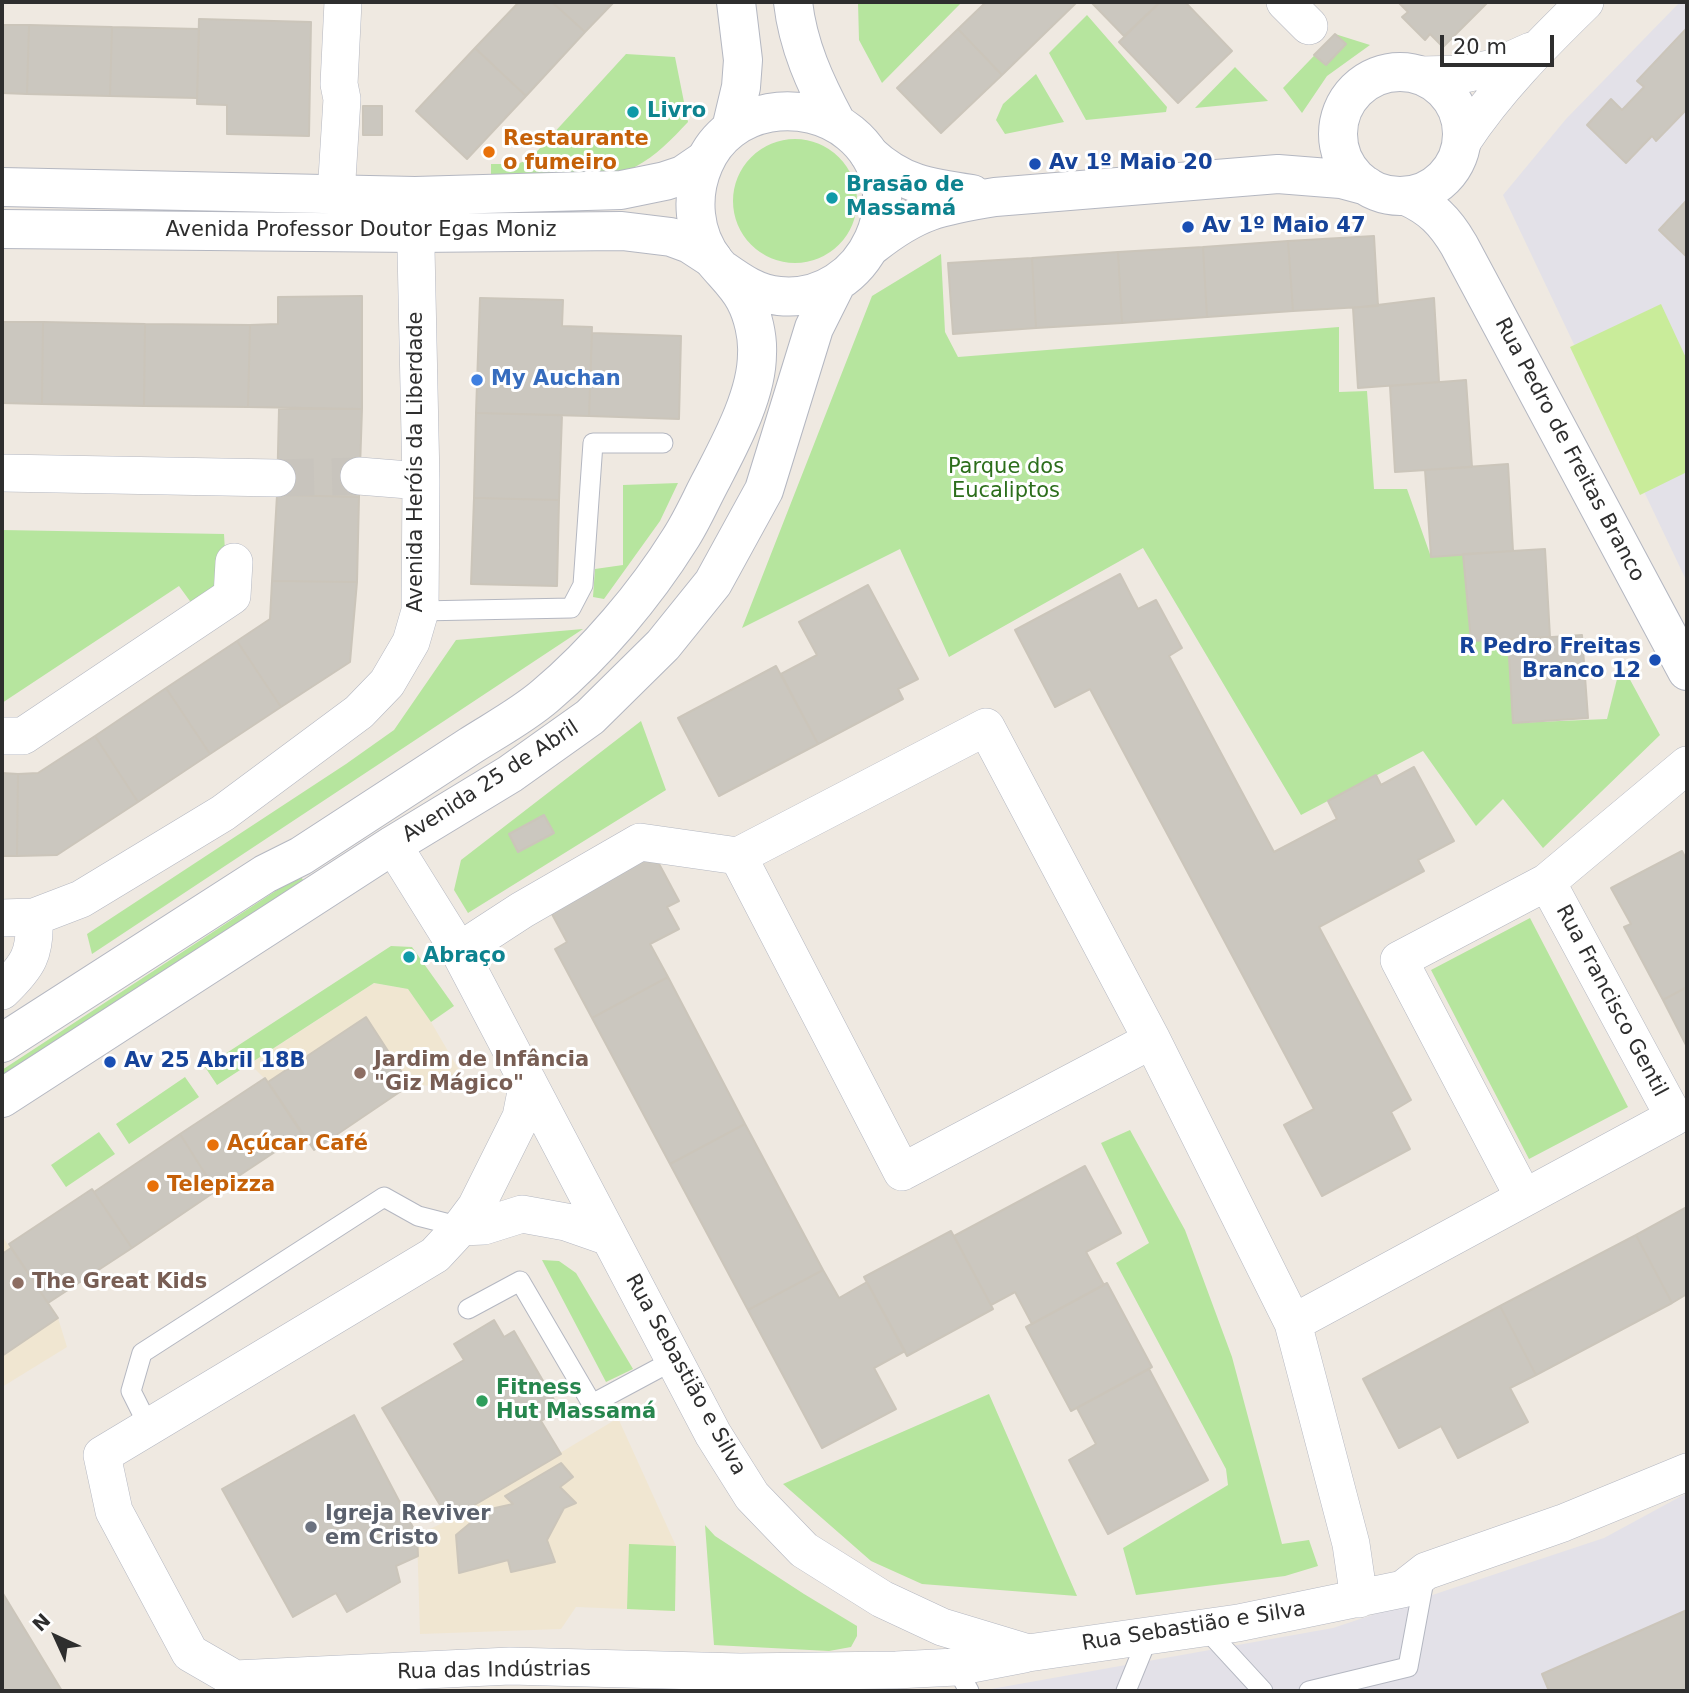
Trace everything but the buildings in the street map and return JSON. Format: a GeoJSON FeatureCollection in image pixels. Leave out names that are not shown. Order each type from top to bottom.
{"type":"FeatureCollection","features":[{"type":"Feature","properties":{"kind":"main road"},"geometry":{"type":"LineString","coordinates":[[732,129],[741,87],[743,60],[736,2]]}},
{"type":"Feature","properties":{"kind":"main road","name":"Avenida 25 de Abril"},"geometry":{"type":"LineString","coordinates":[[793,2],[803,52],[836,122]]}},
{"type":"Feature","properties":{"kind":"main road"},"geometry":{"type":"LineString","coordinates":[[873,245],[897,226],[920,214],[948,205],[995,197],[1278,174],[1341,178],[1385,194],[1405,196],[1423,192],[1438,183],[1456,156],[1461,120],[1453,101],[1440,86],[1421,75],[1402,71],[1382,75],[1364,84],[1350,98],[1341,116],[1333,146],[1313,159],[1278,174]]}},
{"type":"Feature","properties":{"kind":"main road","name":"Avenida 25 de Abril"},"geometry":{"type":"LineString","coordinates":[[2,1043],[544,698],[616,625],[681,538],[724,457],[753,387],[758,353],[753,319],[744,298],[718,265],[701,236],[695,211],[696,185],[705,160],[717,143],[732,129],[756,116],[783,109],[810,111],[836,122],[854,136],[869,154],[880,183],[881,215],[873,245],[857,267],[836,284],[808,295],[777,296],[748,288],[718,265]]}},
{"type":"Feature","properties":{"kind":"main road"},"geometry":{"type":"LineString","coordinates":[[1341,116],[1338,136],[1342,155],[1352,173],[1367,186]]}},
{"type":"Feature","properties":{"kind":"main road"},"geometry":{"type":"LineString","coordinates":[[869,154],[886,170],[911,182],[939,190],[995,197]]}},
{"type":"Feature","properties":{"kind":"main road","name":"Rua Pedro de Freitas Branco"},"geometry":{"type":"LineString","coordinates":[[1449,229],[1444,196],[1456,156]]}},
{"type":"Feature","properties":{"kind":"main road","name":"Avenida Professor Doutor Egas Moniz"},"geometry":{"type":"LineString","coordinates":[[2,229],[415,215],[621,190],[683,175],[705,160]]}},
{"type":"Feature","properties":{"kind":"main road","name":"Avenida Professor Doutor Egas Moniz"},"geometry":{"type":"LineString","coordinates":[[2,187],[336,195],[415,215],[653,233],[690,244],[718,265]]}},
{"type":"Feature","properties":{"kind":"main road","name":"Rua Pedro de Freitas Branco"},"geometry":{"type":"LineString","coordinates":[[1405,196],[1436,212],[1449,229],[1687,671]]}},
{"type":"Feature","properties":{"kind":"main road","name":"Avenida 25 de Abril"},"geometry":{"type":"LineString","coordinates":[[2,1098],[393,845],[510,774],[590,717],[663,645],[713,583],[764,490],[814,328],[836,284]]}},
{"type":"Feature","properties":{"kind":"street"},"geometry":{"type":"LineString","coordinates":[[336,195],[342,99],[339,84],[342,2]]}},
{"type":"Feature","properties":{"kind":"street"},"geometry":{"type":"LineString","coordinates":[[1456,156],[1483,109],[1536,50],[1586,2]]}},
{"type":"Feature","properties":{"kind":"street"},"geometry":{"type":"LineString","coordinates":[[1421,75],[1465,74],[1493,68],[1536,50]]}},
{"type":"Feature","properties":{"kind":"street","name":"Avenida Heróis da Liberdade"},"geometry":{"type":"LineString","coordinates":[[18,917],[80,899],[223,813],[359,712],[387,683],[411,642],[420,611],[422,481],[415,215]]}},
{"type":"Feature","properties":{"kind":"street"},"geometry":{"type":"LineString","coordinates":[[2,473],[277,478]]}},
{"type":"Feature","properties":{"kind":"street"},"geometry":{"type":"LineString","coordinates":[[359,476],[422,481]]}},
{"type":"Feature","properties":{"kind":"street"},"geometry":{"type":"LineString","coordinates":[[2,736],[23,736],[232,596],[234,562]]}},
{"type":"Feature","properties":{"kind":"street"},"geometry":{"type":"LineString","coordinates":[[459,951],[523,910],[640,842],[738,856],[986,727],[1152,1040],[1293,1323],[1351,1544],[1359,1599]]}},
{"type":"Feature","properties":{"kind":"street","name":"Rua Francisco Gentil"},"geometry":{"type":"LineString","coordinates":[[1524,1198],[1399,960],[1547,883],[1687,765]]}},
{"type":"Feature","properties":{"kind":"street","name":"Rua Sebastião e Silva"},"geometry":{"type":"LineString","coordinates":[[393,845],[459,951],[713,1434],[752,1496],[804,1550],[894,1605],[942,1627],[1028,1653],[1205,1628],[1403,1590],[1426,1571],[1563,1523],[1687,1472]]}},
{"type":"Feature","properties":{"kind":"street"},"geometry":{"type":"LineString","coordinates":[[738,856],[902,1172],[1152,1040]]}},
{"type":"Feature","properties":{"kind":"street","name":"Rua Francisco Gentil"},"geometry":{"type":"LineString","coordinates":[[1293,1323],[1674,1117],[1547,883]]}},
{"type":"Feature","properties":{"kind":"street"},"geometry":{"type":"LineString","coordinates":[[2,991],[24,970],[32,950],[35,932],[18,917]]}},
{"type":"Feature","properties":{"kind":"street","name":"Rua das Indústrias"},"geometry":{"type":"LineString","coordinates":[[528,1082],[521,1117],[476,1207],[435,1255],[102,1455],[114,1511],[190,1653],[235,1679],[321,1684],[510,1667],[692,1681],[962,1679],[1028,1653]]}},
{"type":"Feature","properties":{"kind":"street"},"geometry":{"type":"LineString","coordinates":[[461,1227],[484,1226],[522,1214],[566,1222],[609,1237]]}},
{"type":"Feature","properties":{"kind":"lane"},"geometry":{"type":"LineString","coordinates":[[420,611],[571,608],[583,585],[593,443],[663,443]]}},
{"type":"Feature","properties":{"kind":"lane"},"geometry":{"type":"LineString","coordinates":[[149,1427],[131,1391],[142,1353],[384,1197],[418,1216],[461,1227]]}},
{"type":"Feature","properties":{"kind":"lane"},"geometry":{"type":"LineString","coordinates":[[468,1309],[520,1281],[592,1404],[674,1360]]}},
{"type":"Feature","properties":{"kind":"lane"},"geometry":{"type":"LineString","coordinates":[[1309,1691],[1408,1667],[1426,1571]]}},
{"type":"Feature","properties":{"kind":"lane"},"geometry":{"type":"LineString","coordinates":[[1205,1628],[1263,1691]]}},
{"type":"Feature","properties":{"kind":"lane"},"geometry":{"type":"LineString","coordinates":[[1126,1691],[1148,1637]]}},
{"type":"Feature","properties":{"kind":"shaded area"},"geometry":{"type":"Polygon","coordinates":[[[1680,2],[1687,2],[1687,582],[1503,195],[1566,119],[1680,2]]]}},
{"type":"Feature","properties":{"kind":"shaded area","name":"Jardim de Infância \"Giz Mágico\""},"geometry":{"type":"Polygon","coordinates":[[[374,983],[408,989],[469,1087],[410,1085],[314,1150],[268,1082],[250,1064],[374,983]]]}},
{"type":"Feature","properties":{"kind":"shaded area","name":"The Great Kids"},"geometry":{"type":"Polygon","coordinates":[[[2,1236],[58,1318],[67,1347],[2,1387],[2,1236]]]}},
{"type":"Feature","properties":{"kind":"shaded area"},"geometry":{"type":"Polygon","coordinates":[[[618,1418],[676,1546],[675,1611],[576,1607],[561,1629],[420,1634],[417,1535],[449,1520],[618,1418]]]}},
{"type":"Feature","properties":{"kind":"shaded area"},"geometry":{"type":"Polygon","coordinates":[[[1687,1493],[1687,1691],[980,1691],[1333,1628],[1604,1538],[1687,1493]]]}},
{"type":"Feature","properties":{"kind":"green space"},"geometry":{"type":"Polygon","coordinates":[[[858,2],[962,2],[882,83],[859,40],[858,2]]]}},
{"type":"Feature","properties":{"kind":"green space"},"geometry":{"type":"Polygon","coordinates":[[[1087,15],[1167,107],[1166,112],[1086,120],[1049,53],[1087,15]]]}},
{"type":"Feature","properties":{"kind":"green space"},"geometry":{"type":"Polygon","coordinates":[[[1335,34],[1370,45],[1327,76],[1302,113],[1283,88],[1335,34]]]}},
{"type":"Feature","properties":{"kind":"green space"},"geometry":{"type":"Polygon","coordinates":[[[626,54],[675,57],[688,122],[663,147],[635,167],[605,175],[491,176],[491,164],[517,164],[530,159],[626,54]]]}},
{"type":"Feature","properties":{"kind":"green space"},"geometry":{"type":"Polygon","coordinates":[[[1235,67],[1268,101],[1195,108],[1235,67]]]}},
{"type":"Feature","properties":{"kind":"green space"},"geometry":{"type":"Polygon","coordinates":[[[1036,74],[1064,122],[1005,134],[996,120],[1003,104],[1036,74]]]}},
{"type":"Feature","properties":{"kind":"green space"},"geometry":{"type":"Polygon","coordinates":[[[795,139],[819,144],[839,157],[852,177],[857,201],[852,225],[839,245],[819,258],[795,263],[771,258],[751,245],[738,225],[733,201],[738,177],[751,157],[771,144],[795,139]]]}},
{"type":"Feature","properties":{"kind":"green space","name":"Parque dos Eucaliptos"},"geometry":{"type":"Polygon","coordinates":[[[941,254],[945,332],[958,357],[1339,327],[1339,392],[1367,391],[1374,489],[1407,489],[1431,557],[1463,554],[1471,641],[1508,640],[1513,723],[1607,719],[1621,663],[1660,735],[1543,848],[1503,799],[1476,826],[1423,751],[1301,815],[1143,548],[949,657],[900,549],[742,628],[872,296],[941,254]]]}},
{"type":"Feature","properties":{"kind":"green space"},"geometry":{"type":"Polygon","coordinates":[[[1661,304],[1687,360],[1687,472],[1640,495],[1570,347],[1661,304]]]}},
{"type":"Feature","properties":{"kind":"green space"},"geometry":{"type":"Polygon","coordinates":[[[678,483],[660,521],[604,599],[593,597],[595,569],[623,565],[623,485],[678,483]]]}},
{"type":"Feature","properties":{"kind":"green space"},"geometry":{"type":"Polygon","coordinates":[[[2,530],[224,534],[227,586],[195,608],[179,586],[2,703],[2,530]]]}},
{"type":"Feature","properties":{"kind":"green space"},"geometry":{"type":"Polygon","coordinates":[[[583,629],[92,954],[87,934],[394,730],[456,640],[583,629]]]}},
{"type":"Feature","properties":{"kind":"green space"},"geometry":{"type":"Polygon","coordinates":[[[641,721],[666,790],[468,913],[454,890],[461,860],[641,721]]]}},
{"type":"Feature","properties":{"kind":"green space"},"geometry":{"type":"Polygon","coordinates":[[[300,875],[308,888],[2,1087],[2,1070],[300,875]]]}},
{"type":"Feature","properties":{"kind":"green space"},"geometry":{"type":"Polygon","coordinates":[[[1530,918],[1628,1107],[1529,1159],[1431,970],[1530,918]]]}},
{"type":"Feature","properties":{"kind":"green space"},"geometry":{"type":"Polygon","coordinates":[[[391,946],[412,947],[454,1006],[431,1022],[408,989],[374,983],[217,1085],[205,1067],[391,946]]]}},
{"type":"Feature","properties":{"kind":"green space"},"geometry":{"type":"Polygon","coordinates":[[[185,1077],[199,1097],[129,1144],[116,1124],[185,1077]]]}},
{"type":"Feature","properties":{"kind":"green space"},"geometry":{"type":"Polygon","coordinates":[[[1130,1130],[1185,1230],[1232,1357],[1282,1544],[1309,1540],[1318,1566],[1285,1576],[1136,1595],[1123,1548],[1228,1485],[1226,1469],[1116,1263],[1149,1243],[1101,1143],[1130,1130]]]}},
{"type":"Feature","properties":{"kind":"green space"},"geometry":{"type":"Polygon","coordinates":[[[99,1132],[115,1154],[66,1187],[51,1165],[99,1132]]]}},
{"type":"Feature","properties":{"kind":"green space"},"geometry":{"type":"Polygon","coordinates":[[[542,1260],[559,1261],[576,1273],[633,1369],[606,1382],[542,1260]]]}},
{"type":"Feature","properties":{"kind":"green space"},"geometry":{"type":"Polygon","coordinates":[[[989,1394],[1077,1596],[922,1584],[871,1561],[783,1484],[989,1394]]]}},
{"type":"Feature","properties":{"kind":"green space"},"geometry":{"type":"Polygon","coordinates":[[[705,1525],[715,1536],[857,1626],[857,1636],[851,1647],[829,1651],[714,1645],[705,1525]]]}},
{"type":"Feature","properties":{"kind":"green space"},"geometry":{"type":"Polygon","coordinates":[[[629,1544],[676,1546],[675,1611],[627,1609],[629,1544]]]}},
{"type":"Feature","properties":{"kind":"tunnel"},"geometry":{"type":"LineString","coordinates":[[277,478],[359,476]]}},
{"type":"Feature","properties":{"kind":"place","name":"Livro"},"geometry":{"type":"Point","coordinates":[633,112]}},
{"type":"Feature","properties":{"kind":"place","name":"Restaurante o fumeiro"},"geometry":{"type":"Point","coordinates":[489,152]}},
{"type":"Feature","properties":{"kind":"place","name":"Av 1º Maio 20"},"geometry":{"type":"Point","coordinates":[1035,164]}},
{"type":"Feature","properties":{"kind":"place","name":"Brasão de Massamá"},"geometry":{"type":"Point","coordinates":[832,198]}},
{"type":"Feature","properties":{"kind":"place","name":"Av 1º Maio 47"},"geometry":{"type":"Point","coordinates":[1188,227]}},
{"type":"Feature","properties":{"kind":"place","name":"My Auchan"},"geometry":{"type":"Point","coordinates":[477,380]}},
{"type":"Feature","properties":{"kind":"place","name":"R Pedro Freitas Branco 12"},"geometry":{"type":"Point","coordinates":[1655,660]}},
{"type":"Feature","properties":{"kind":"place","name":"Abraço"},"geometry":{"type":"Point","coordinates":[409,957]}},
{"type":"Feature","properties":{"kind":"place","name":"Av 25 Abril 18B"},"geometry":{"type":"Point","coordinates":[110,1062]}},
{"type":"Feature","properties":{"kind":"place","name":"Jardim de Infância \"Giz Mágico\""},"geometry":{"type":"Point","coordinates":[360,1073]}},
{"type":"Feature","properties":{"kind":"place","name":"Açúcar Café"},"geometry":{"type":"Point","coordinates":[213,1145]}},
{"type":"Feature","properties":{"kind":"place","name":"Telepizza"},"geometry":{"type":"Point","coordinates":[153,1186]}},
{"type":"Feature","properties":{"kind":"place","name":"The Great Kids"},"geometry":{"type":"Point","coordinates":[18,1283]}},
{"type":"Feature","properties":{"kind":"place","name":"Fitness Hut Massamá"},"geometry":{"type":"Point","coordinates":[482,1401]}},
{"type":"Feature","properties":{"kind":"place","name":"Igreja Reviver em Cristo"},"geometry":{"type":"Point","coordinates":[311,1527]}}]}
